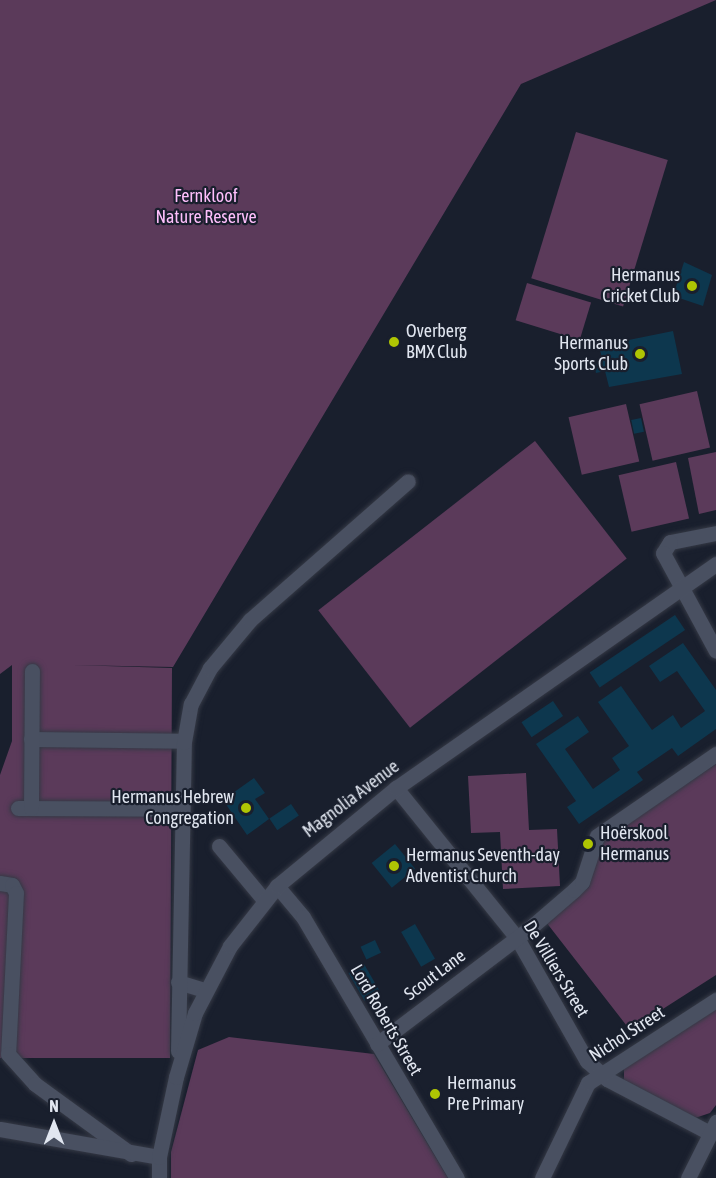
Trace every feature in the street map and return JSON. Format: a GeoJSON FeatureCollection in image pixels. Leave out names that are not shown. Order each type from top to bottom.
{"type":"FeatureCollection","features":[{"type":"Feature","properties":{"kind":"street"},"geometry":{"type":"LineString","coordinates":[[180,1060],[178,982],[184,741],[188,713],[199,686],[250,620],[408,481]]}},
{"type":"Feature","properties":{"kind":"street"},"geometry":{"type":"LineString","coordinates":[[716,533],[670,542],[663,552],[683,587],[697,620],[716,651]]}},
{"type":"Feature","properties":{"kind":"street","name":"Magnolia Avenue"},"geometry":{"type":"LineString","coordinates":[[159,1178],[159,1157],[180,1060],[205,990],[230,946],[264,900],[277,886],[396,788],[716,564]]}},
{"type":"Feature","properties":{"kind":"street"},"geometry":{"type":"LineString","coordinates":[[32,671],[31,738],[24,808],[182,809]]}},
{"type":"Feature","properties":{"kind":"street"},"geometry":{"type":"LineString","coordinates":[[31,738],[184,741]]}},
{"type":"Feature","properties":{"kind":"street","name":"Scout Lane"},"geometry":{"type":"LineString","coordinates":[[377,1044],[517,938],[582,882],[597,836],[716,754]]}},
{"type":"Feature","properties":{"kind":"street","name":"De Villiers Street"},"geometry":{"type":"LineString","coordinates":[[396,788],[517,938],[587,1061],[600,1074],[713,1127]]}},
{"type":"Feature","properties":{"kind":"street"},"geometry":{"type":"LineString","coordinates":[[219,846],[264,900]]}},
{"type":"Feature","properties":{"kind":"street"},"geometry":{"type":"LineString","coordinates":[[0,883],[10,884],[16,890],[6,970],[4,1054],[44,1091],[131,1155]]}},
{"type":"Feature","properties":{"kind":"street","name":"Lord Roberts Street"},"geometry":{"type":"LineString","coordinates":[[277,886],[303,917],[457,1178]]}},
{"type":"Feature","properties":{"kind":"street"},"geometry":{"type":"LineString","coordinates":[[178,982],[205,990]]}},
{"type":"Feature","properties":{"kind":"street","name":"Nichol Street"},"geometry":{"type":"LineString","coordinates":[[542,1178],[588,1083],[716,1000]]}},
{"type":"Feature","properties":{"kind":"street"},"geometry":{"type":"LineString","coordinates":[[688,1178],[713,1127]]}},
{"type":"Feature","properties":{"kind":"street"},"geometry":{"type":"LineString","coordinates":[[0,1129],[131,1155],[159,1157]]}},
{"type":"Feature","properties":{"kind":"green space","name":"Fernkloof Nature Reserve"},"geometry":{"type":"Polygon","coordinates":[[[0,0],[716,0],[521,84],[173,667],[72,665],[172,668],[170,1058],[0,1058],[0,775],[12,741],[12,665],[0,674],[0,0]]]}},
{"type":"Feature","properties":{"kind":"green space"},"geometry":{"type":"Polygon","coordinates":[[[576,132],[668,160],[623,306],[531,278],[576,132]]]}},
{"type":"Feature","properties":{"kind":"green space"},"geometry":{"type":"Polygon","coordinates":[[[527,283],[591,303],[580,340],[516,320],[527,283]]]}},
{"type":"Feature","properties":{"kind":"green space"},"geometry":{"type":"Polygon","coordinates":[[[697,391],[710,448],[653,461],[640,404],[697,391]]]}},
{"type":"Feature","properties":{"kind":"green space"},"geometry":{"type":"Polygon","coordinates":[[[626,404],[639,461],[582,475],[569,417],[626,404]]]}},
{"type":"Feature","properties":{"kind":"green space"},"geometry":{"type":"Polygon","coordinates":[[[535,441],[627,558],[410,728],[318,610],[535,441]]]}},
{"type":"Feature","properties":{"kind":"green space"},"geometry":{"type":"Polygon","coordinates":[[[716,452],[716,510],[699,514],[688,458],[716,452]]]}},
{"type":"Feature","properties":{"kind":"green space"},"geometry":{"type":"Polygon","coordinates":[[[676,462],[689,519],[632,532],[619,475],[676,462]]]}},
{"type":"Feature","properties":{"kind":"green space"},"geometry":{"type":"Polygon","coordinates":[[[716,764],[716,975],[630,1030],[546,922],[589,887],[600,843],[716,764]]]}},
{"type":"Feature","properties":{"kind":"green space"},"geometry":{"type":"Polygon","coordinates":[[[526,773],[529,830],[557,829],[560,886],[503,889],[500,832],[471,833],[468,776],[526,773]]]}},
{"type":"Feature","properties":{"kind":"green space"},"geometry":{"type":"Polygon","coordinates":[[[716,1004],[716,1105],[710,1113],[695,1118],[624,1080],[624,1068],[716,1004]]]}},
{"type":"Feature","properties":{"kind":"green space"},"geometry":{"type":"Polygon","coordinates":[[[229,1037],[374,1054],[448,1178],[171,1178],[171,1152],[198,1050],[229,1037]]]}},
{"type":"Feature","properties":{"kind":"building","name":"Hermanus Cricket Club"},"geometry":{"type":"Polygon","coordinates":[[[684,262],[712,275],[703,306],[673,296],[684,262]]]}},
{"type":"Feature","properties":{"kind":"building","name":"Hermanus Sports Club"},"geometry":{"type":"Polygon","coordinates":[[[673,331],[682,374],[609,387],[605,371],[596,373],[594,365],[603,362],[599,346],[673,331]]]}},
{"type":"Feature","properties":{"kind":"building"},"geometry":{"type":"Polygon","coordinates":[[[641,418],[644,432],[634,434],[631,420],[641,418]]]}},
{"type":"Feature","properties":{"kind":"building"},"geometry":{"type":"Polygon","coordinates":[[[675,615],[685,630],[600,688],[590,673],[675,615]]]}},
{"type":"Feature","properties":{"kind":"building"},"geometry":{"type":"Polygon","coordinates":[[[683,643],[716,690],[716,729],[678,756],[672,748],[637,772],[643,780],[579,824],[567,807],[576,801],[536,744],[578,716],[589,732],[565,749],[593,789],[620,770],[612,758],[629,746],[598,702],[621,686],[652,730],[673,715],[681,728],[705,711],[677,671],[660,682],[649,666],[683,643]]]}},
{"type":"Feature","properties":{"kind":"building"},"geometry":{"type":"Polygon","coordinates":[[[553,701],[563,716],[532,737],[521,722],[553,701]]]}},
{"type":"Feature","properties":{"kind":"building","name":"Hermanus Hebrew Congregation"},"geometry":{"type":"Polygon","coordinates":[[[254,778],[265,793],[255,799],[269,819],[247,835],[223,800],[254,778]]]}},
{"type":"Feature","properties":{"kind":"building"},"geometry":{"type":"Polygon","coordinates":[[[291,804],[299,816],[277,830],[269,819],[291,804]]]}},
{"type":"Feature","properties":{"kind":"building","name":"Hermanus Seventh-day Adventist Church"},"geometry":{"type":"Polygon","coordinates":[[[395,844],[415,869],[392,888],[372,863],[395,844]]]}},
{"type":"Feature","properties":{"kind":"building"},"geometry":{"type":"Polygon","coordinates":[[[415,924],[435,959],[421,967],[401,932],[415,924]]]}},
{"type":"Feature","properties":{"kind":"building"},"geometry":{"type":"Polygon","coordinates":[[[375,940],[381,953],[366,959],[360,947],[375,940]]]}},
{"type":"Feature","properties":{"kind":"building"},"geometry":{"type":"Polygon","coordinates":[[[364,964],[380,992],[364,1001],[348,973],[364,964]]]}},
{"type":"Feature","properties":{"kind":"place","name":"Hermanus Cricket Club"},"geometry":{"type":"Point","coordinates":[692,286]}},
{"type":"Feature","properties":{"kind":"place","name":"Overberg BMX Club"},"geometry":{"type":"Point","coordinates":[394,342]}},
{"type":"Feature","properties":{"kind":"place","name":"Hermanus Sports Club"},"geometry":{"type":"Point","coordinates":[640,354]}},
{"type":"Feature","properties":{"kind":"place","name":"Hermanus Hebrew Congregation"},"geometry":{"type":"Point","coordinates":[246,808]}},
{"type":"Feature","properties":{"kind":"place","name":"Hoërskool Hermanus"},"geometry":{"type":"Point","coordinates":[588,844]}},
{"type":"Feature","properties":{"kind":"place","name":"Hermanus Seventh-day Adventist Church"},"geometry":{"type":"Point","coordinates":[394,866]}},
{"type":"Feature","properties":{"kind":"place","name":"Hermanus Pre Primary"},"geometry":{"type":"Point","coordinates":[435,1094]}}]}
